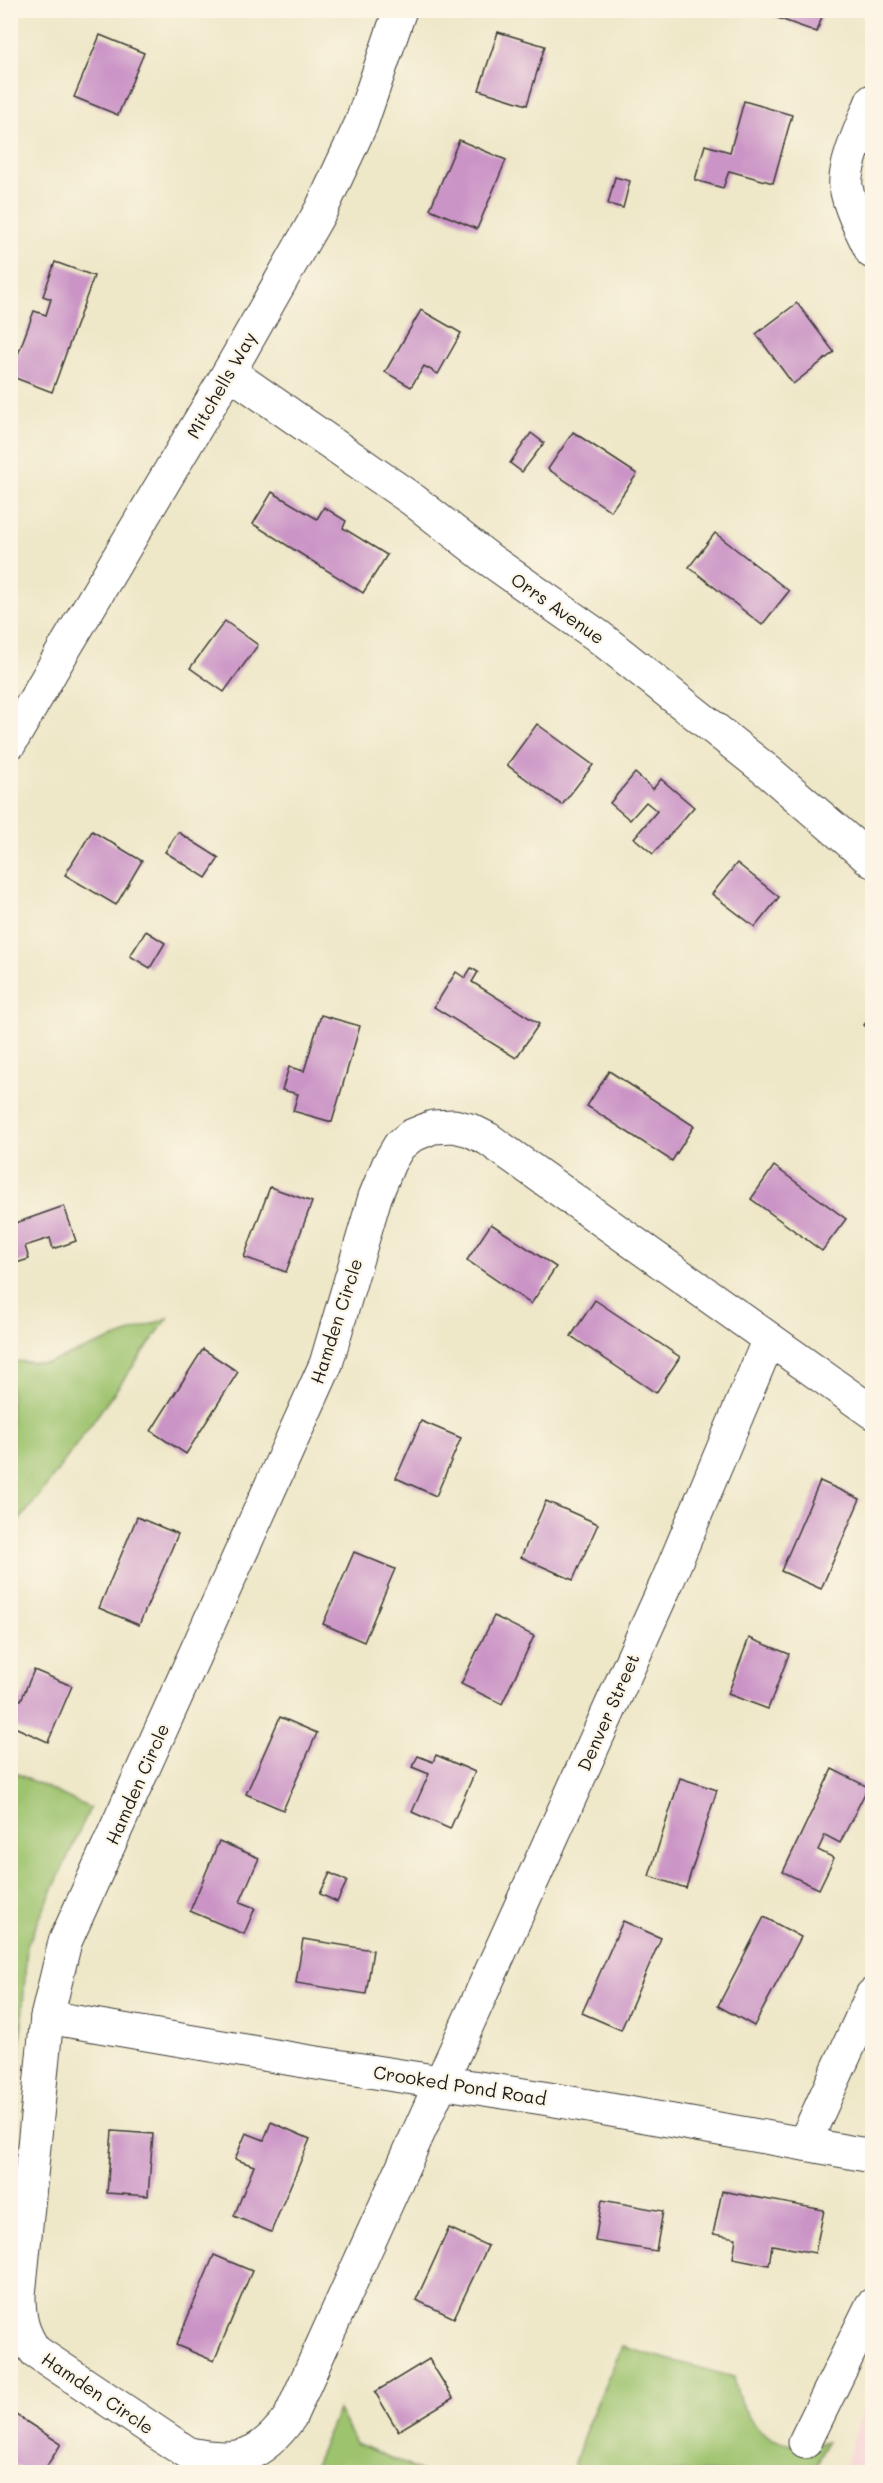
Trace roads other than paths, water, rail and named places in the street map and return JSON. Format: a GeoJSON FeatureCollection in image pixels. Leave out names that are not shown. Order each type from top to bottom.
{"type":"FeatureCollection","features":[{"type":"Feature","properties":{"kind":"street","name":"Mitchells Way"},"geometry":{"type":"LineString","coordinates":[[10,743],[297,255],[342,167],[361,124],[400,10]]}},
{"type":"Feature","properties":{"kind":"street"},"geometry":{"type":"LineString","coordinates":[[873,101],[854,147],[846,185],[855,214],[873,252]]}},
{"type":"Feature","properties":{"kind":"street","name":"Orrs Avenue"},"geometry":{"type":"LineString","coordinates":[[229,372],[413,500],[490,560],[598,636],[768,771],[873,861]]}},
{"type":"Feature","properties":{"kind":"street","name":"Hamden Circle"},"geometry":{"type":"LineString","coordinates":[[439,2082],[290,2416],[274,2438],[258,2450],[235,2458],[208,2458],[189,2454],[35,2351],[26,2339],[19,2321],[19,2295],[47,2017],[65,1942],[326,1364],[375,1197],[389,1163],[399,1146],[411,1136],[433,1127],[454,1126],[470,1130],[488,1139],[873,1412]]}},
{"type":"Feature","properties":{"kind":"street","name":"Denver Street"},"geometry":{"type":"LineString","coordinates":[[439,2082],[668,1580],[769,1339]]}},
{"type":"Feature","properties":{"kind":"street"},"geometry":{"type":"LineString","coordinates":[[804,2144],[873,1995]]}},
{"type":"Feature","properties":{"kind":"street","name":"Crooked Pond Road"},"geometry":{"type":"LineString","coordinates":[[47,2017],[549,2099],[873,2156]]}},
{"type":"Feature","properties":{"kind":"street"},"geometry":{"type":"LineString","coordinates":[[805,2442],[873,2305]]}}]}
